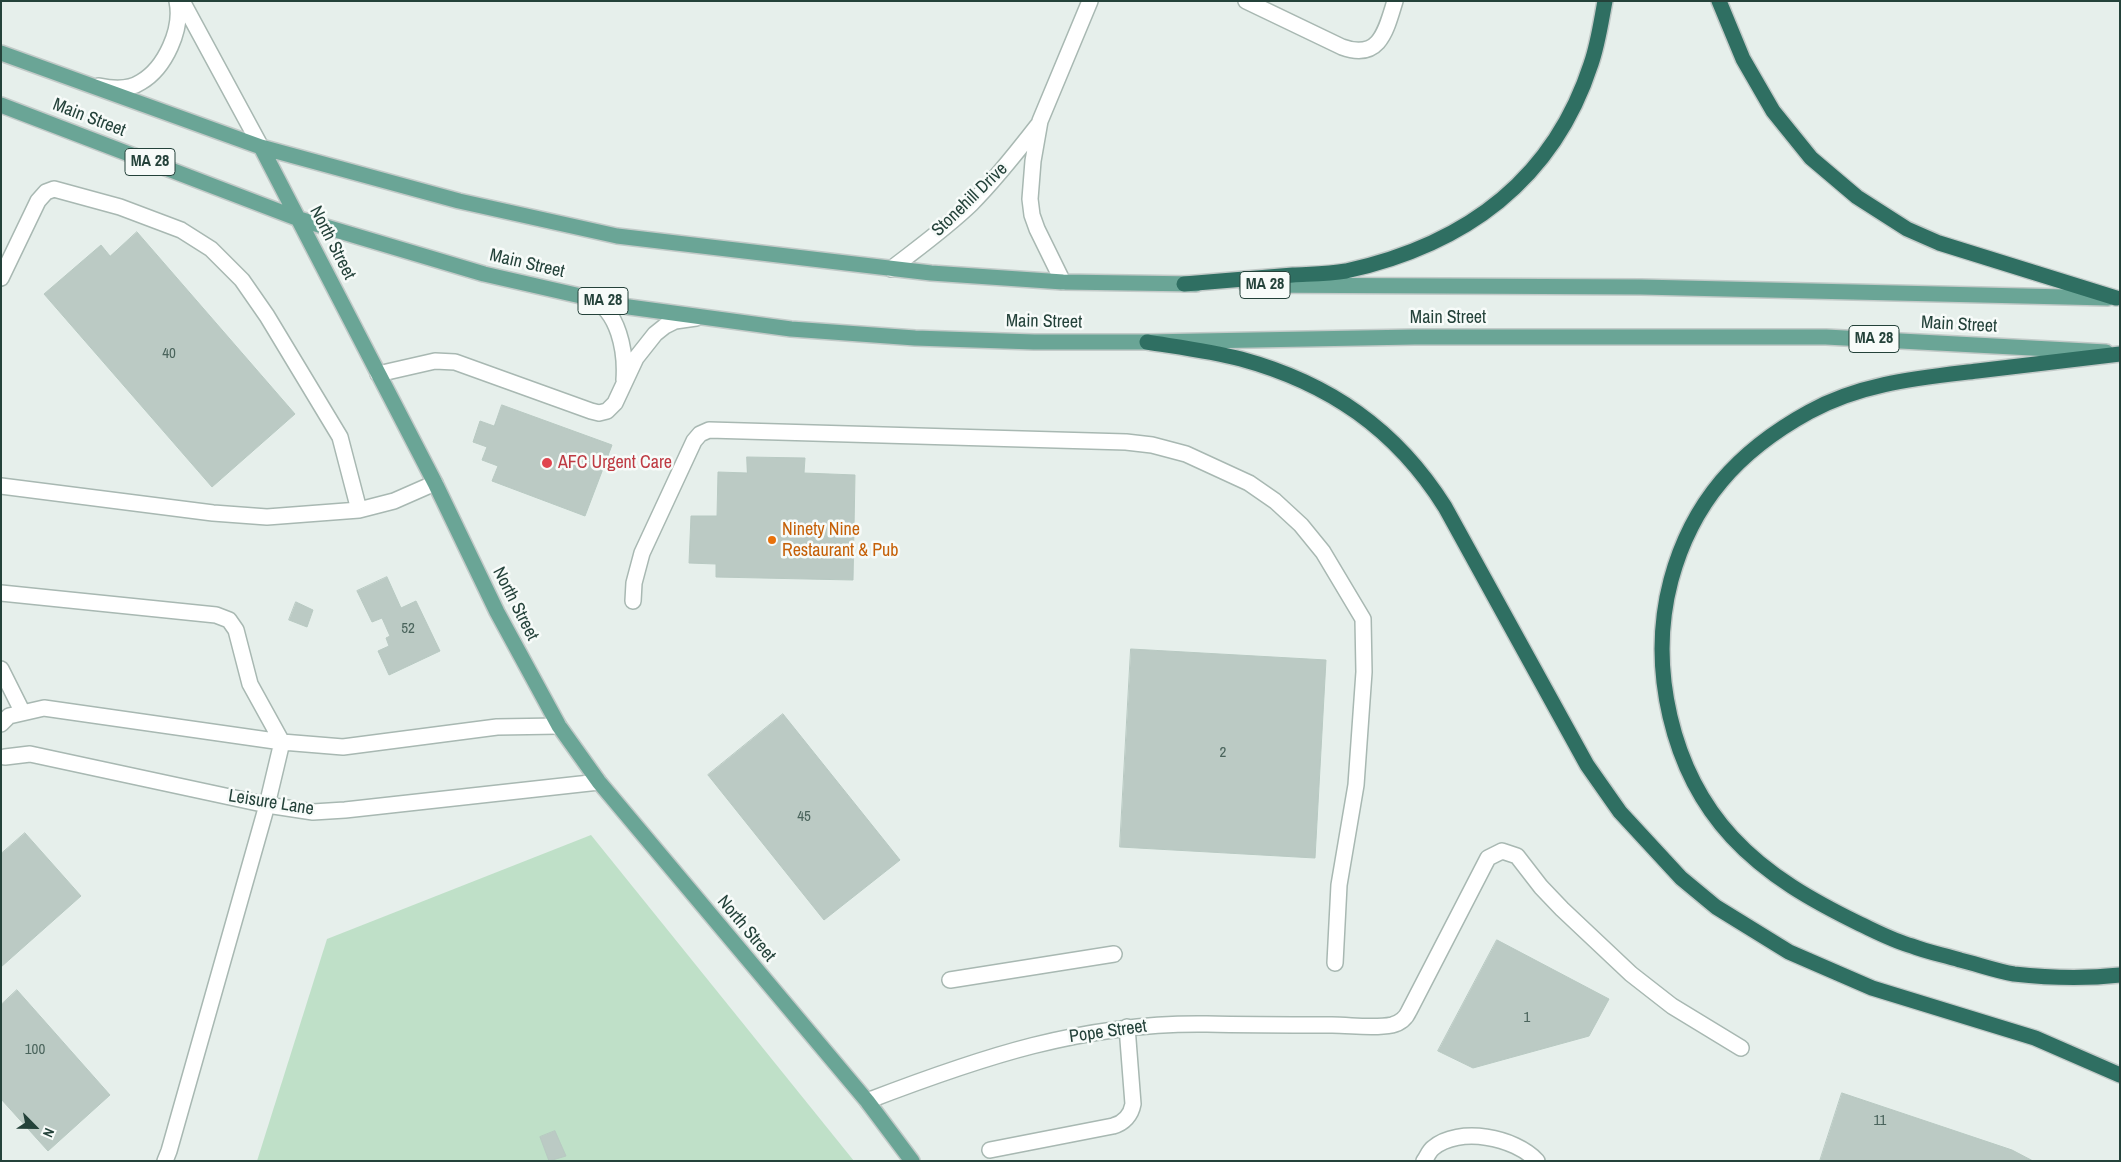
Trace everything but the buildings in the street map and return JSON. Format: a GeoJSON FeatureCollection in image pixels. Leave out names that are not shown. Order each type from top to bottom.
{"type":"FeatureCollection","features":[{"type":"Feature","properties":{"kind":"highway"},"geometry":{"type":"LineString","coordinates":[[1184,284],[1344,271],[1407,254],[1442,240],[1476,218],[1508,194],[1534,168],[1560,132],[1591,64],[1604,1]]}},
{"type":"Feature","properties":{"kind":"highway"},"geometry":{"type":"LineString","coordinates":[[1719,1],[1743,59],[1773,111],[1811,158],[1857,197],[1907,229],[1939,243],[1972,255],[2118,298]]}},
{"type":"Feature","properties":{"kind":"highway"},"geometry":{"type":"LineString","coordinates":[[1147,342],[1239,358],[1297,379],[1343,402],[1394,442],[1424,476],[1445,507],[1587,765],[1614,804],[1681,878],[1716,907],[1789,952],[1872,988],[2035,1038],[2120,1075]]}},
{"type":"Feature","properties":{"kind":"highway"},"geometry":{"type":"LineString","coordinates":[[2120,353],[1907,380],[1847,394],[1809,411],[1777,431],[1744,457],[1715,488],[1692,524],[1676,564],[1668,592],[1663,624],[1662,659],[1664,686],[1677,742],[1704,801],[1732,837],[1784,883],[1824,906],[1910,946],[2011,973],[2080,979],[2120,975]]}},
{"type":"Feature","properties":{"kind":"main road","name":"Main Street"},"geometry":{"type":"LineString","coordinates":[[1,53],[261,147],[459,201],[618,236],[890,269],[1063,282],[1641,287],[2118,298]]}},
{"type":"Feature","properties":{"kind":"main road","name":"Main Street"},"geometry":{"type":"LineString","coordinates":[[1,105],[299,219],[484,274],[629,307],[791,330],[915,338],[1147,342],[1414,337],[1826,337],[2120,353]]}},
{"type":"Feature","properties":{"kind":"main road","name":"North Street"},"geometry":{"type":"LineString","coordinates":[[261,147],[435,483],[497,612],[559,726],[600,782],[867,1101],[912,1161]]}},
{"type":"Feature","properties":{"kind":"street"},"geometry":{"type":"LineString","coordinates":[[73,79],[117,88],[128,87],[142,82],[152,73],[169,48],[177,24],[179,9],[177,1]]}},
{"type":"Feature","properties":{"kind":"street","name":"North Street"},"geometry":{"type":"LineString","coordinates":[[182,1],[261,147]]}},
{"type":"Feature","properties":{"kind":"street","name":"Stonehill Drive"},"geometry":{"type":"LineString","coordinates":[[1063,282],[1037,230],[1030,199],[1033,160],[1040,121],[1090,1]]}},
{"type":"Feature","properties":{"kind":"street"},"geometry":{"type":"LineString","coordinates":[[1246,1],[1342,47],[1359,51],[1369,49],[1378,43],[1385,32],[1395,1]]}},
{"type":"Feature","properties":{"kind":"street","name":"Stonehill Drive"},"geometry":{"type":"LineString","coordinates":[[890,269],[971,204],[1006,165],[1040,121]]}},
{"type":"Feature","properties":{"kind":"street"},"geometry":{"type":"LineString","coordinates":[[1,278],[40,197],[54,189],[159,220],[180,230],[210,249],[242,280],[282,339],[340,437],[359,510]]}},
{"type":"Feature","properties":{"kind":"street"},"geometry":{"type":"LineString","coordinates":[[590,298],[604,307],[617,328],[624,366],[622,386]]}},
{"type":"Feature","properties":{"kind":"street"},"geometry":{"type":"LineString","coordinates":[[378,374],[435,360],[461,363],[595,412],[607,411],[613,406],[643,348],[665,326],[675,321],[704,317]]}},
{"type":"Feature","properties":{"kind":"street"},"geometry":{"type":"LineString","coordinates":[[634,601],[634,583],[642,553],[694,441],[700,434],[708,430],[1126,442],[1152,445],[1186,454],[1241,479],[1275,501],[1301,525],[1323,552],[1364,619],[1364,672],[1356,785],[1338,885],[1335,963]]}},
{"type":"Feature","properties":{"kind":"street"},"geometry":{"type":"LineString","coordinates":[[1,486],[213,513],[267,517],[359,510],[394,501],[435,483]]}},
{"type":"Feature","properties":{"kind":"street"},"geometry":{"type":"LineString","coordinates":[[1,593],[216,615],[224,618],[236,630],[250,684],[282,742],[267,806],[165,1161]]}},
{"type":"Feature","properties":{"kind":"street"},"geometry":{"type":"LineString","coordinates":[[1,669],[22,712]]}},
{"type":"Feature","properties":{"kind":"street"},"geometry":{"type":"LineString","coordinates":[[1,724],[9,716],[44,708],[282,742],[343,747],[497,727],[559,726]]}},
{"type":"Feature","properties":{"kind":"street","name":"Leisure Lane"},"geometry":{"type":"LineString","coordinates":[[2,758],[30,754],[267,806],[313,812],[600,782]]}},
{"type":"Feature","properties":{"kind":"street","name":"Pope Street"},"geometry":{"type":"LineString","coordinates":[[867,1101],[950,1069],[998,1055],[1049,1041],[1127,1027],[1167,1024],[1391,1025],[1407,1016],[1486,862],[1491,856],[1502,851],[1517,856],[1541,887],[1562,909],[1631,974],[1672,1006],[1741,1048]]}},
{"type":"Feature","properties":{"kind":"street"},"geometry":{"type":"LineString","coordinates":[[950,980],[1114,954]]}},
{"type":"Feature","properties":{"kind":"street"},"geometry":{"type":"LineString","coordinates":[[990,1150],[1113,1126],[1125,1120],[1131,1112],[1133,1104],[1127,1027]]}},
{"type":"Feature","properties":{"kind":"street"},"geometry":{"type":"LineString","coordinates":[[1424,1161],[1431,1149],[1444,1141],[1465,1135],[1489,1138],[1516,1146],[1531,1154],[1537,1161]]}},
{"type":"Feature","properties":{"kind":"green space"},"geometry":{"type":"Polygon","coordinates":[[[591,835],[854,1161],[257,1161],[327,939],[591,835]]]}},
{"type":"Feature","properties":{"kind":"place","name":"AFC Urgent Care"},"geometry":{"type":"Point","coordinates":[547,463]}},
{"type":"Feature","properties":{"kind":"place","name":"Ninety Nine Restaurant & Pub"},"geometry":{"type":"Point","coordinates":[772,540]}}]}
